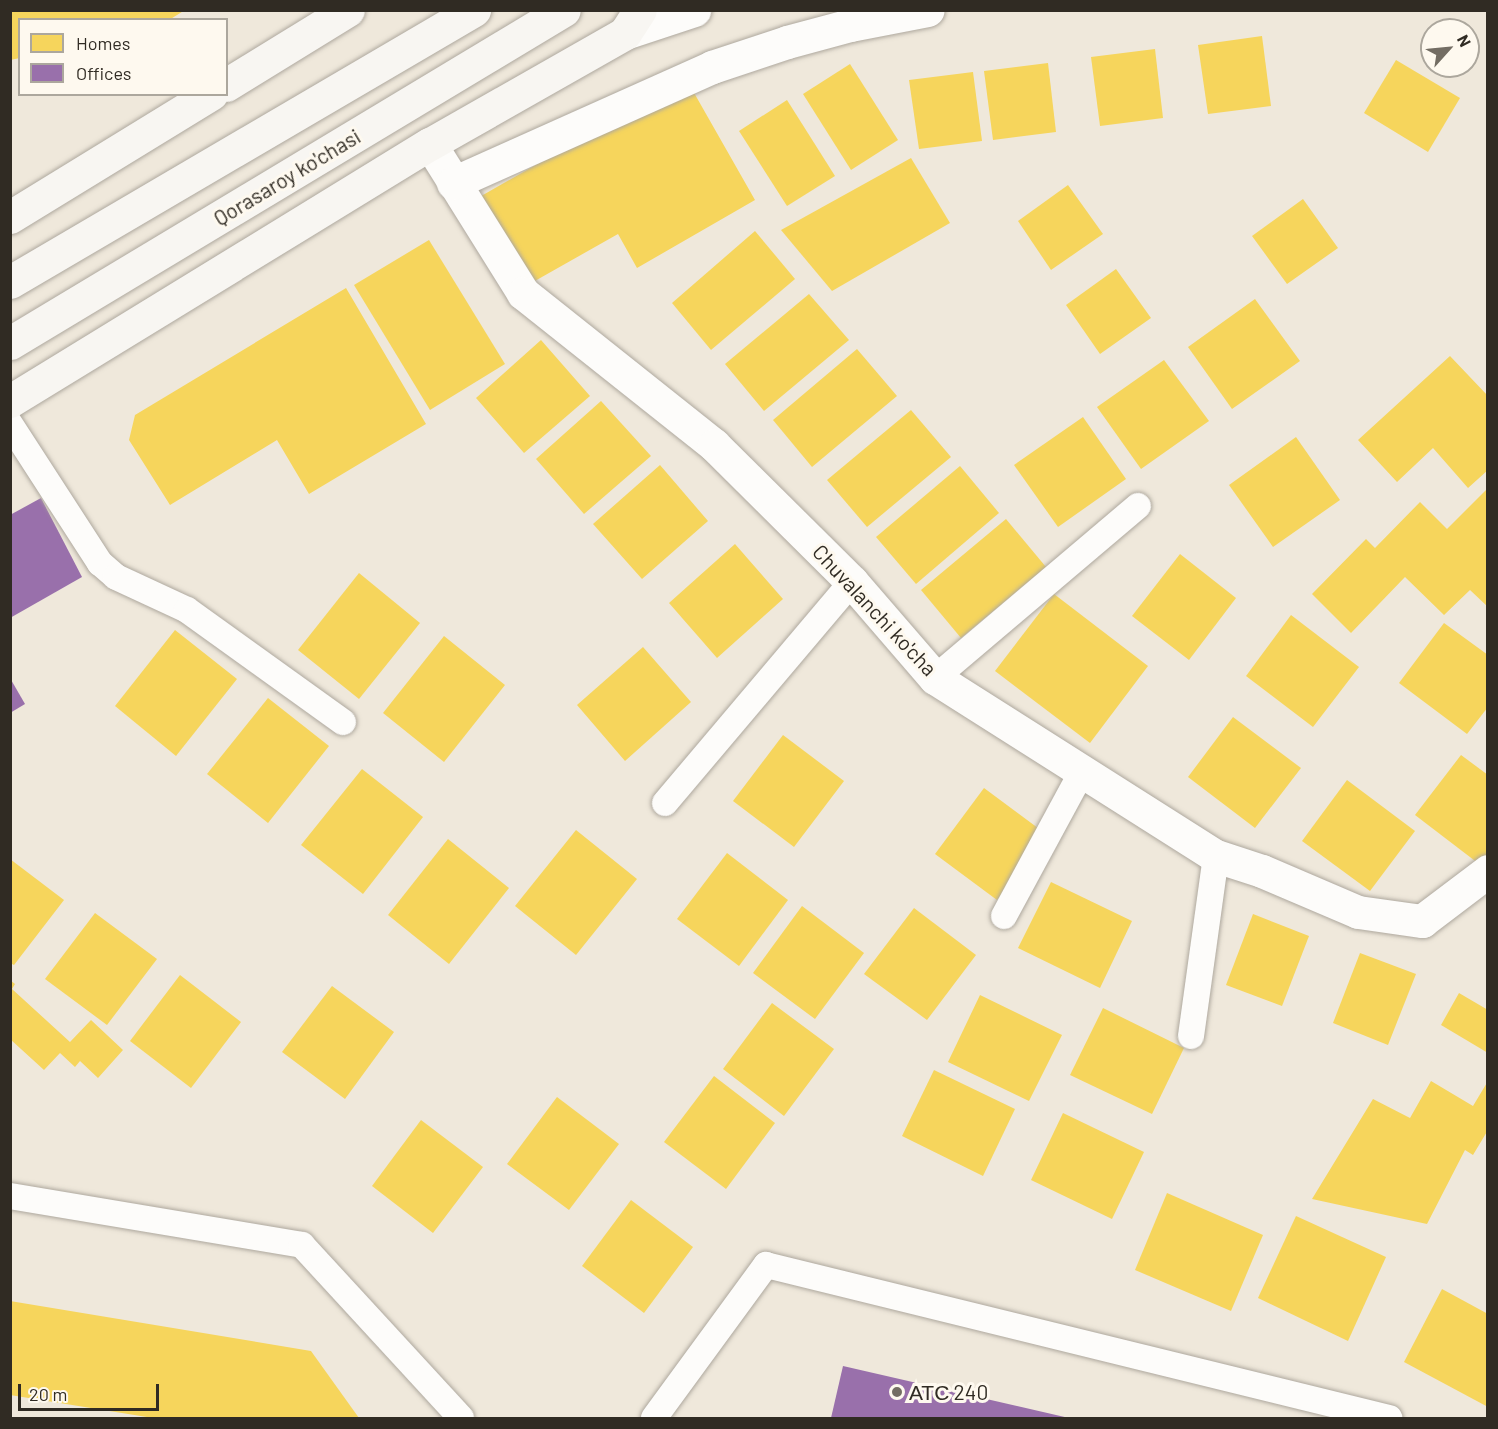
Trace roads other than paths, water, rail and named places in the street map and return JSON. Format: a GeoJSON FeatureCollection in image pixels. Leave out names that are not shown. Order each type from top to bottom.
{"type":"FeatureCollection","features":[{"type":"Feature","properties":{"kind":"main road"},"geometry":{"type":"LineString","coordinates":[[228,84],[348,10]]}},
{"type":"Feature","properties":{"kind":"main road"},"geometry":{"type":"LineString","coordinates":[[10,282],[474,10]]}},
{"type":"Feature","properties":{"kind":"main road","name":"Qorasaroy ko'chasi"},"geometry":{"type":"LineString","coordinates":[[10,343],[564,10]]}},
{"type":"Feature","properties":{"kind":"main road"},"geometry":{"type":"LineString","coordinates":[[10,401],[633,22]]}},
{"type":"Feature","properties":{"kind":"main road"},"geometry":{"type":"LineString","coordinates":[[10,218],[208,96]]}},
{"type":"Feature","properties":{"kind":"street"},"geometry":{"type":"LineString","coordinates":[[633,22],[694,10]]}},
{"type":"Feature","properties":{"kind":"street"},"geometry":{"type":"LineString","coordinates":[[453,183],[712,67],[840,28],[928,10]]}},
{"type":"Feature","properties":{"kind":"street","name":"Chuvalanchi ko'cha"},"geometry":{"type":"LineString","coordinates":[[430,144],[523,293],[714,445],[852,582],[935,678],[1216,856],[1262,871],[1358,912],[1422,921],[1488,871]]}},
{"type":"Feature","properties":{"kind":"lane"},"geometry":{"type":"LineString","coordinates":[[10,424],[100,563],[116,577],[187,610],[343,722]]}},
{"type":"Feature","properties":{"kind":"lane"},"geometry":{"type":"LineString","coordinates":[[935,678],[1138,506]]}},
{"type":"Feature","properties":{"kind":"lane"},"geometry":{"type":"LineString","coordinates":[[664,803],[852,582]]}},
{"type":"Feature","properties":{"kind":"lane"},"geometry":{"type":"LineString","coordinates":[[1005,916],[1082,772]]}},
{"type":"Feature","properties":{"kind":"lane"},"geometry":{"type":"LineString","coordinates":[[1191,1035],[1216,856]]}},
{"type":"Feature","properties":{"kind":"lane"},"geometry":{"type":"LineString","coordinates":[[10,1196],[302,1245],[461,1419]]}},
{"type":"Feature","properties":{"kind":"lane"},"geometry":{"type":"LineString","coordinates":[[654,1419],[766,1265],[1389,1419]]}},
{"type":"Feature","properties":{"kind":"place","name":"АТС 240"},"geometry":{"type":"Point","coordinates":[897,1392]}}]}
